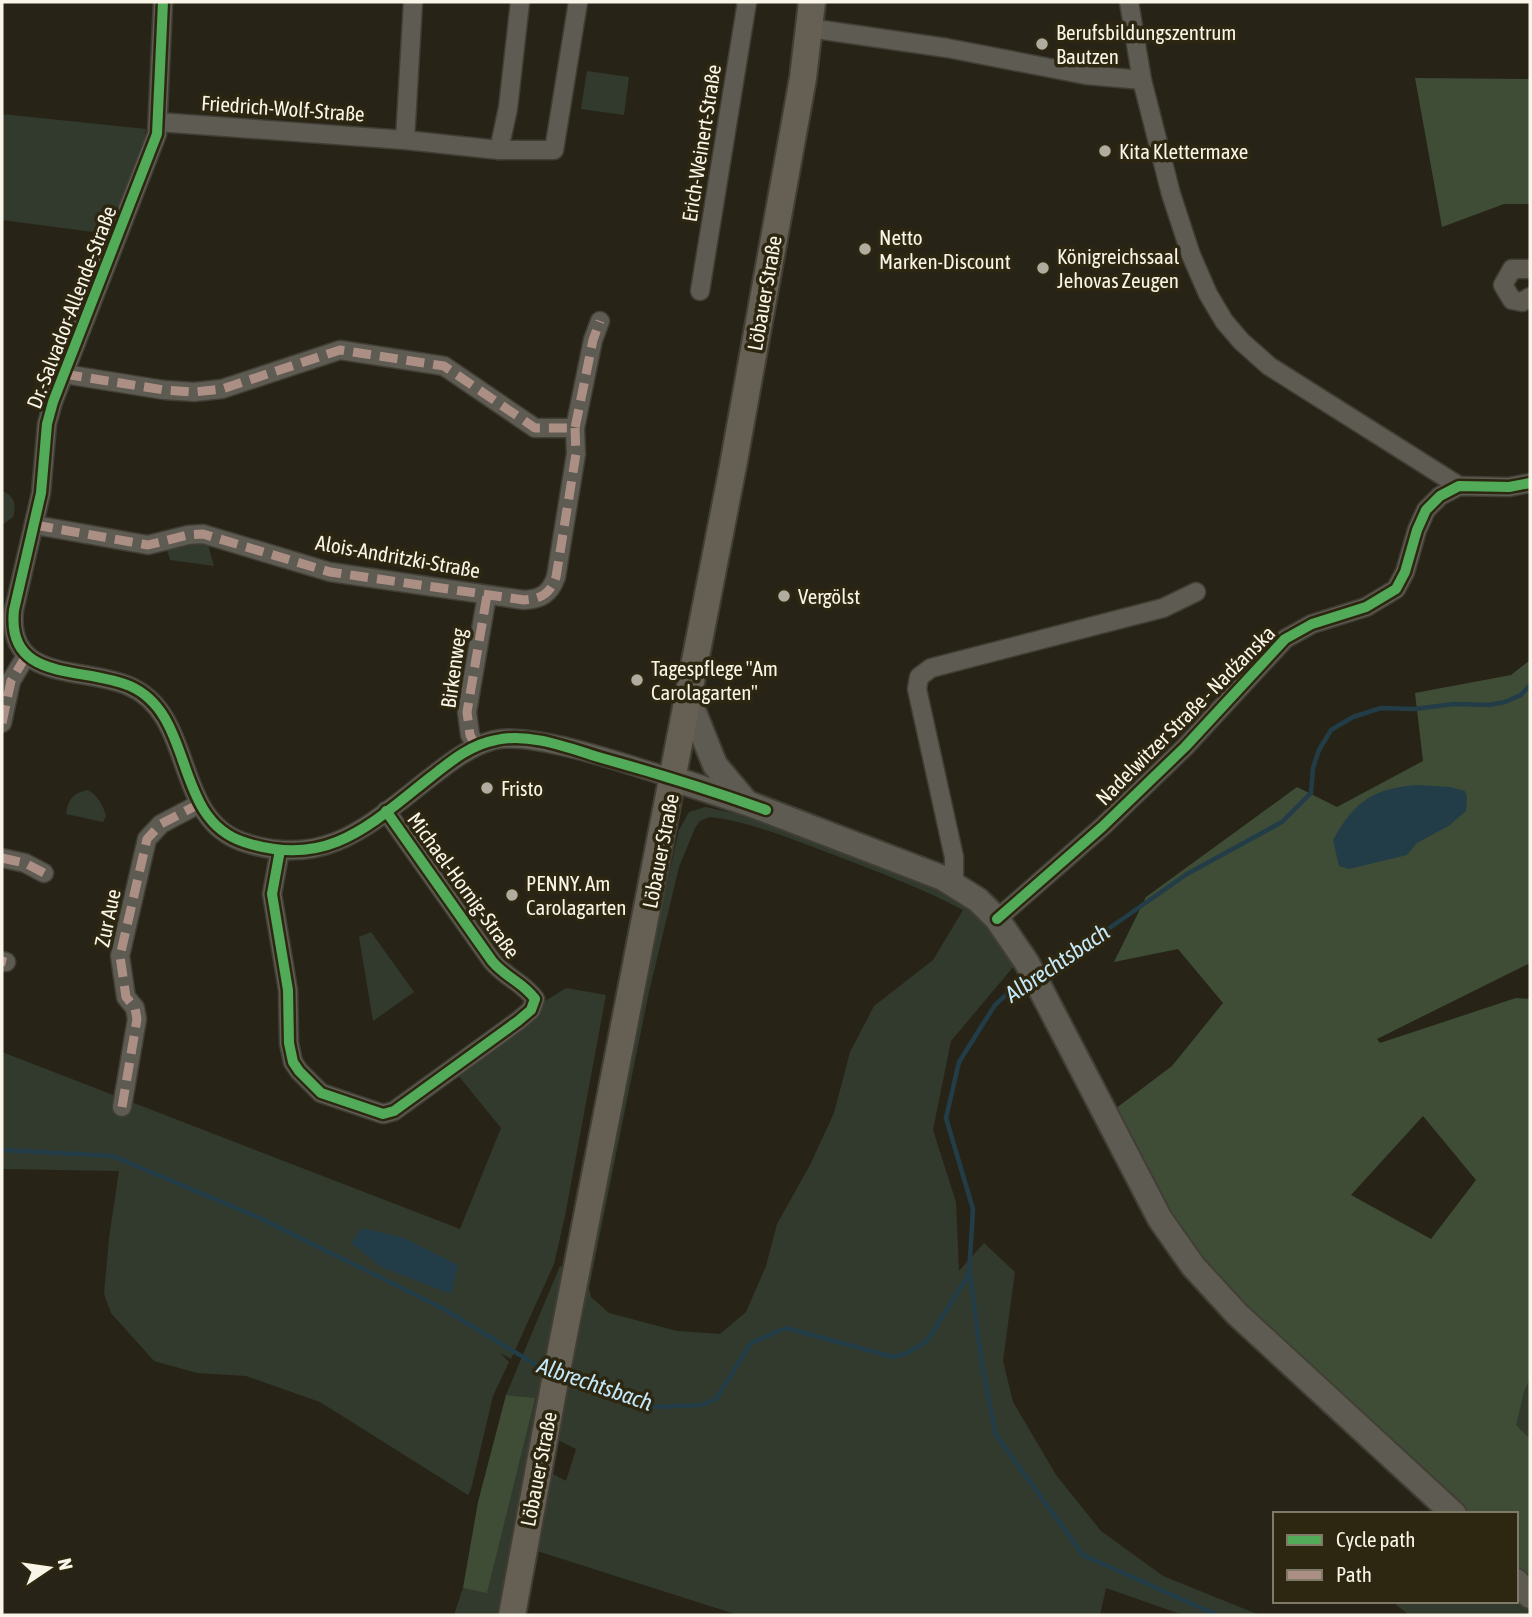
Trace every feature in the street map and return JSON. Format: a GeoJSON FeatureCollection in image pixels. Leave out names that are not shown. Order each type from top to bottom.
{"type":"FeatureCollection","features":[{"type":"Feature","properties":{"kind":"main road","name":"Löbauer Straße"},"geometry":{"type":"LineString","coordinates":[[512,1615],[556,1374],[689,701],[788,162],[810,15]]}},
{"type":"Feature","properties":{"kind":"main road"},"geometry":{"type":"LineString","coordinates":[[689,701],[715,765],[747,803]]}},
{"type":"Feature","properties":{"kind":"main road"},"geometry":{"type":"LineString","coordinates":[[674,779],[747,803],[954,883],[978,900],[997,919],[1027,963],[1160,1219],[1193,1266],[1237,1314],[1452,1512]]}},
{"type":"Feature","properties":{"kind":"main road"},"geometry":{"type":"LineString","coordinates":[[1518,1583],[1530,1596]]}},
{"type":"Feature","properties":{"kind":"street","name":"Dr.-Salvador-Allende-Straße"},"geometry":{"type":"LineString","coordinates":[[26,656],[15,639],[12,626],[41,493],[47,424],[157,134],[163,2]]}},
{"type":"Feature","properties":{"kind":"street"},"geometry":{"type":"LineString","coordinates":[[405,140],[413,2]]}},
{"type":"Feature","properties":{"kind":"street"},"geometry":{"type":"LineString","coordinates":[[499,150],[508,108],[520,2]]}},
{"type":"Feature","properties":{"kind":"street","name":"Friedrich-Wolf-Straße"},"geometry":{"type":"LineString","coordinates":[[158,122],[405,140],[499,150],[554,150],[578,2]]}},
{"type":"Feature","properties":{"kind":"street","name":"Erich-Weinert-Straße"},"geometry":{"type":"LineString","coordinates":[[700,291],[747,2]]}},
{"type":"Feature","properties":{"kind":"street"},"geometry":{"type":"LineString","coordinates":[[1129,2],[1142,80],[1182,231],[1204,287],[1224,321],[1241,341],[1269,366],[1459,486],[1509,487],[1530,484]]}},
{"type":"Feature","properties":{"kind":"street"},"geometry":{"type":"LineString","coordinates":[[810,15],[947,48],[1086,75],[1142,80]]}},
{"type":"Feature","properties":{"kind":"street"},"geometry":{"type":"LineString","coordinates":[[1530,269],[1512,269],[1503,285],[1513,300],[1522,302],[1530,297]]}},
{"type":"Feature","properties":{"kind":"street","name":"Alois-Andritzki-Straße"},"geometry":{"type":"LineString","coordinates":[[35,525],[148,545],[203,534],[330,572],[534,600],[542,597],[552,586],[576,454],[575,428],[593,340],[600,321]]}},
{"type":"Feature","properties":{"kind":"street"},"geometry":{"type":"LineString","coordinates":[[64,374],[164,390],[194,392],[222,389],[340,350],[444,366],[535,428],[575,428]]}},
{"type":"Feature","properties":{"kind":"street","name":"Nadelwitzer Straße - Nadźanska"},"geometry":{"type":"LineString","coordinates":[[997,919],[1102,827],[1176,756],[1285,639],[1312,624],[1366,607],[1396,589],[1405,572],[1417,530],[1426,510],[1440,496],[1459,486]]}},
{"type":"Feature","properties":{"kind":"street"},"geometry":{"type":"LineString","coordinates":[[954,883],[954,857],[917,689],[919,677],[931,668],[1163,608],[1196,592]]}},
{"type":"Feature","properties":{"kind":"street","name":"Birkenweg"},"geometry":{"type":"LineString","coordinates":[[475,746],[470,735],[467,712],[487,595]]}},
{"type":"Feature","properties":{"kind":"street"},"geometry":{"type":"LineString","coordinates":[[2,723],[6,680],[26,656],[38,664],[114,680],[142,692],[165,718],[199,804],[212,822],[231,838],[280,850],[300,851],[327,847],[346,839],[475,746],[508,738],[531,740],[674,779]]}},
{"type":"Feature","properties":{"kind":"street","name":"Zur Aue"},"geometry":{"type":"LineString","coordinates":[[122,1107],[137,1019],[135,1008],[127,997],[120,956],[147,839],[161,824],[199,804]]}},
{"type":"Feature","properties":{"kind":"street","name":"Michael-Hornig-Straße"},"geometry":{"type":"LineString","coordinates":[[280,850],[272,894],[288,990],[289,1043],[293,1062],[321,1093],[383,1114],[394,1111],[518,1021],[531,1010],[536,999],[526,987],[503,974],[492,961],[386,811]]}},
{"type":"Feature","properties":{"kind":"street"},"geometry":{"type":"LineString","coordinates":[[2,858],[25,863],[44,873]]}},
{"type":"Feature","properties":{"kind":"green space"},"geometry":{"type":"Polygon","coordinates":[[[587,71],[629,77],[624,115],[581,109],[587,71]]]}},
{"type":"Feature","properties":{"kind":"green space"},"geometry":{"type":"Polygon","coordinates":[[[1415,78],[1530,79],[1530,204],[1504,204],[1442,227],[1415,78]]]}},
{"type":"Feature","properties":{"kind":"green space"},"geometry":{"type":"Polygon","coordinates":[[[2,114],[146,129],[143,148],[111,226],[101,233],[2,220],[2,114]]]}},
{"type":"Feature","properties":{"kind":"green space"},"geometry":{"type":"Polygon","coordinates":[[[99,243],[105,244],[67,343],[97,250],[95,247],[99,243]]]}},
{"type":"Feature","properties":{"kind":"green space"},"geometry":{"type":"Polygon","coordinates":[[[2,491],[12,498],[15,508],[13,517],[2,525],[2,491]]]}},
{"type":"Feature","properties":{"kind":"green space"},"geometry":{"type":"Polygon","coordinates":[[[207,541],[214,566],[170,560],[166,546],[207,541]]]}},
{"type":"Feature","properties":{"kind":"green space"},"geometry":{"type":"Polygon","coordinates":[[[1530,660],[1530,963],[1377,1039],[1380,1043],[1516,998],[1530,999],[1530,1379],[1516,1425],[1530,1439],[1530,1582],[1518,1568],[1518,1512],[1465,1512],[1328,1391],[1210,1279],[1169,1223],[1111,1112],[1172,1066],[1223,1003],[1178,949],[1114,962],[1146,897],[1297,787],[1337,807],[1423,761],[1415,693],[1511,675],[1530,660]],[[1423,1116],[1351,1195],[1431,1239],[1476,1180],[1423,1116]]]}},
{"type":"Feature","properties":{"kind":"green space"},"geometry":{"type":"Polygon","coordinates":[[[88,790],[103,808],[106,816],[103,822],[66,814],[72,798],[88,790]]]}},
{"type":"Feature","properties":{"kind":"green space"},"geometry":{"type":"Polygon","coordinates":[[[705,807],[766,820],[917,877],[967,904],[992,930],[1014,966],[951,1041],[933,1130],[956,1202],[959,1271],[984,1243],[1015,1272],[1003,1361],[1013,1402],[1056,1475],[1101,1531],[1163,1576],[1256,1615],[1183,1615],[1106,1588],[1100,1615],[738,1615],[534,1550],[548,1471],[566,1481],[576,1449],[556,1439],[636,1020],[679,830],[689,812],[705,807]],[[710,817],[700,821],[695,828],[679,867],[649,992],[589,1288],[591,1297],[609,1313],[677,1331],[720,1334],[746,1312],[766,1266],[777,1224],[810,1165],[834,1113],[850,1052],[874,1006],[933,960],[963,910],[916,887],[773,832],[710,817]]]}},
{"type":"Feature","properties":{"kind":"green space"},"geometry":{"type":"Polygon","coordinates":[[[371,932],[414,992],[373,1021],[359,937],[371,932]]]}},
{"type":"Feature","properties":{"kind":"green space"},"geometry":{"type":"Polygon","coordinates":[[[566,988],[606,995],[565,1216],[554,1264],[511,1359],[500,1353],[509,1362],[493,1396],[468,1495],[320,1402],[246,1376],[197,1373],[154,1361],[111,1313],[104,1294],[119,1171],[2,1169],[2,1052],[460,1229],[501,1128],[453,1069],[531,1010],[566,988]]]}},
{"type":"Feature","properties":{"kind":"green space"},"geometry":{"type":"Polygon","coordinates":[[[560,1266],[571,1268],[502,1615],[454,1615],[463,1588],[487,1592],[534,1398],[506,1395],[560,1266]]]}},
{"type":"Feature","properties":{"kind":"green space"},"geometry":{"type":"Polygon","coordinates":[[[1530,1379],[1530,1439],[1515,1425],[1530,1379]]]}},
{"type":"Feature","properties":{"kind":"green space"},"geometry":{"type":"Polygon","coordinates":[[[506,1395],[535,1398],[487,1593],[463,1588],[478,1502],[506,1395]]]}},
{"type":"Feature","properties":{"kind":"green space"},"geometry":{"type":"Polygon","coordinates":[[[1518,1591],[1530,1605],[1530,1615],[1409,1615],[1395,1604],[1518,1603],[1518,1591]]]}},
{"type":"Feature","properties":{"kind":"water"},"geometry":{"type":"Polygon","coordinates":[[[1416,785],[1450,787],[1465,791],[1466,811],[1450,825],[1417,843],[1407,855],[1349,869],[1339,866],[1333,840],[1357,807],[1376,794],[1416,785]]]}},
{"type":"Feature","properties":{"kind":"water"},"geometry":{"type":"Polygon","coordinates":[[[362,1228],[404,1238],[458,1265],[451,1294],[381,1267],[351,1243],[362,1228]]]}},
{"type":"Feature","properties":{"kind":"waterway","name":"Albrechtsbach"},"geometry":{"type":"LineString","coordinates":[[1040,973],[1062,961],[1187,874],[1282,822],[1311,793],[1313,768],[1319,750],[1331,730],[1353,717],[1381,708],[1489,705],[1521,695],[1530,685]]}},
{"type":"Feature","properties":{"kind":"waterway","name":"Albrechtsbach"},"geometry":{"type":"LineString","coordinates":[[566,1378],[654,1407],[702,1405],[716,1399],[751,1343],[786,1328],[893,1357],[907,1353],[927,1341],[969,1274],[973,1209],[946,1118],[959,1062],[995,1005],[1026,980]]}},
{"type":"Feature","properties":{"kind":"waterway","name":"Albrechtsbach"},"geometry":{"type":"LineString","coordinates":[[2,1150],[113,1156],[262,1219],[442,1308],[548,1372]]}},
{"type":"Feature","properties":{"kind":"waterway"},"geometry":{"type":"LineString","coordinates":[[970,1275],[982,1365],[996,1435],[1083,1555],[1217,1615]]}},
{"type":"Feature","properties":{"kind":"marked path"},"geometry":{"type":"LineString","coordinates":[[64,374],[164,390],[194,392],[222,389],[340,350],[444,366],[535,428],[575,428],[593,340],[600,321]]}},
{"type":"Feature","properties":{"kind":"marked path"},"geometry":{"type":"LineString","coordinates":[[35,525],[148,545],[203,534],[330,572],[530,599],[540,597],[548,591],[556,577],[576,454],[575,428]]}},
{"type":"Feature","properties":{"kind":"marked path"},"geometry":{"type":"LineString","coordinates":[[476,746],[470,735],[467,712],[487,595]]}},
{"type":"Feature","properties":{"kind":"marked path"},"geometry":{"type":"LineString","coordinates":[[2,723],[11,681],[26,656]]}},
{"type":"Feature","properties":{"kind":"marked path"},"geometry":{"type":"LineString","coordinates":[[122,1107],[137,1019],[135,1008],[126,997],[120,956],[147,839],[161,824],[199,804]]}},
{"type":"Feature","properties":{"kind":"marked path"},"geometry":{"type":"LineString","coordinates":[[2,858],[25,863],[44,873]]}},
{"type":"Feature","properties":{"kind":"marked path"},"geometry":{"type":"LineString","coordinates":[[2,961],[6,962]]}},
{"type":"Feature","properties":{"kind":"cycle path"},"geometry":{"type":"LineString","coordinates":[[163,2],[157,134],[53,402],[47,424],[41,493],[14,610],[15,633],[22,650],[35,661],[51,668],[130,686],[151,700],[166,719],[205,812],[221,830],[244,842],[274,849],[300,850],[347,838],[389,810],[462,754],[487,742],[509,738],[565,746],[766,810]]}},
{"type":"Feature","properties":{"kind":"cycle path"},"geometry":{"type":"LineString","coordinates":[[997,919],[1102,827],[1185,747],[1285,639],[1312,624],[1366,607],[1396,589],[1405,572],[1417,530],[1426,510],[1440,496],[1459,486],[1509,487],[1530,483]]}},
{"type":"Feature","properties":{"kind":"cycle path"},"geometry":{"type":"LineString","coordinates":[[280,850],[272,894],[288,990],[289,1043],[293,1062],[321,1093],[383,1114],[394,1111],[518,1021],[531,1010],[535,999],[492,961],[386,811]]}},
{"type":"Feature","properties":{"kind":"place","name":"Berufsbildungszentrum Bautzen"},"geometry":{"type":"Point","coordinates":[1042,44]}},
{"type":"Feature","properties":{"kind":"place","name":"Kita Klettermaxe"},"geometry":{"type":"Point","coordinates":[1105,151]}},
{"type":"Feature","properties":{"kind":"place","name":"Netto Marken-Discount"},"geometry":{"type":"Point","coordinates":[865,249]}},
{"type":"Feature","properties":{"kind":"place","name":"Königreichssaal Jehovas Zeugen"},"geometry":{"type":"Point","coordinates":[1043,268]}},
{"type":"Feature","properties":{"kind":"place","name":"Vergölst"},"geometry":{"type":"Point","coordinates":[784,596]}},
{"type":"Feature","properties":{"kind":"place","name":"Tagespflege \"Am Carolagarten\""},"geometry":{"type":"Point","coordinates":[637,680]}},
{"type":"Feature","properties":{"kind":"place","name":"Fristo"},"geometry":{"type":"Point","coordinates":[487,788]}},
{"type":"Feature","properties":{"kind":"place","name":"PENNY. Am Carolagarten"},"geometry":{"type":"Point","coordinates":[512,895]}}]}
